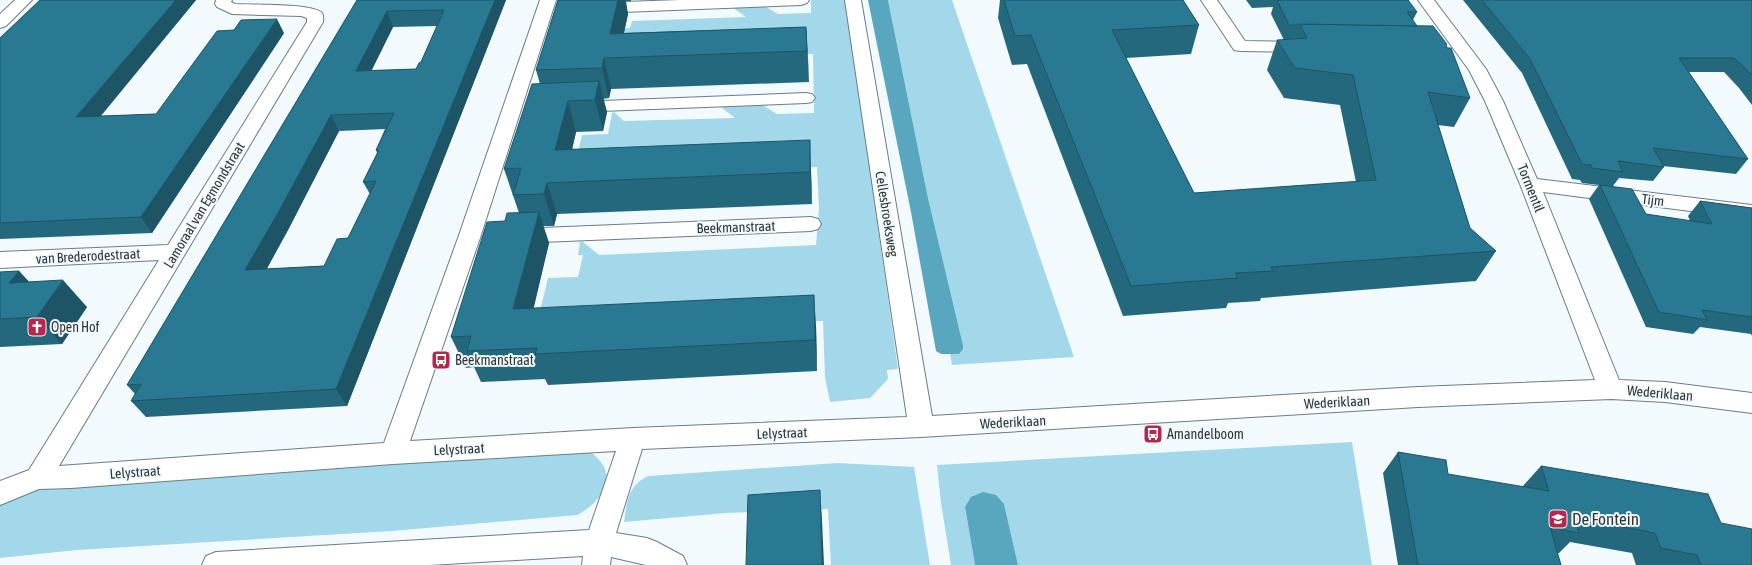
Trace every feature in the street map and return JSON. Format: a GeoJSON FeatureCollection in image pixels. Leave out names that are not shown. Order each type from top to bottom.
{"type":"FeatureCollection","features":[{"type":"Feature","properties":{"kind":"street","name":"Lamoraal van Egmondstraat"},"geometry":{"type":"LineString","coordinates":[[38,478],[315,22],[315,15],[303,11],[232,9],[223,4],[224,0]]}},
{"type":"Feature","properties":{"kind":"street"},"geometry":{"type":"LineString","coordinates":[[583,9],[801,0]]}},
{"type":"Feature","properties":{"kind":"street","name":"Cellesbroeksweg"},"geometry":{"type":"LineString","coordinates":[[853,0],[921,427]]}},
{"type":"Feature","properties":{"kind":"street"},"geometry":{"type":"LineString","coordinates":[[1209,0],[1240,46],[1320,47]]}},
{"type":"Feature","properties":{"kind":"street","name":"Tormentil"},"geometry":{"type":"LineString","coordinates":[[1426,0],[1477,69],[1494,101],[1530,184],[1611,389]]}},
{"type":"Feature","properties":{"kind":"street"},"geometry":{"type":"LineString","coordinates":[[0,23],[13,6]]}},
{"type":"Feature","properties":{"kind":"street"},"geometry":{"type":"LineString","coordinates":[[393,453],[469,238],[520,109],[551,7]]}},
{"type":"Feature","properties":{"kind":"street"},"geometry":{"type":"LineString","coordinates":[[1439,49],[1463,49]]}},
{"type":"Feature","properties":{"kind":"street"},"geometry":{"type":"LineString","coordinates":[[559,107],[806,98]]}},
{"type":"Feature","properties":{"kind":"street","name":"Tijm"},"geometry":{"type":"LineString","coordinates":[[1530,184],[1752,212]]}},
{"type":"Feature","properties":{"kind":"street","name":"Beekmanstraat"},"geometry":{"type":"LineString","coordinates":[[469,238],[811,224]]}},
{"type":"Feature","properties":{"kind":"street","name":"van Brederodestraat"},"geometry":{"type":"LineString","coordinates":[[0,260],[176,252]]}},
{"type":"Feature","properties":{"kind":"street","name":"Wederiklaan"},"geometry":{"type":"LineString","coordinates":[[921,427],[1410,398],[1611,389],[1665,392],[1752,403]]}},
{"type":"Feature","properties":{"kind":"street","name":"Lelystraat"},"geometry":{"type":"LineString","coordinates":[[0,493],[10,487],[38,478],[87,476],[393,453],[633,439],[921,427]]}},
{"type":"Feature","properties":{"kind":"street"},"geometry":{"type":"LineString","coordinates":[[597,554],[633,439]]}},
{"type":"Feature","properties":{"kind":"street"},"geometry":{"type":"LineString","coordinates":[[216,565],[597,554],[647,551],[673,565]]}},
{"type":"Feature","properties":{"kind":"shaded area"},"geometry":{"type":"Polygon","coordinates":[[[811,0],[846,0],[898,369],[887,370],[888,379],[870,398],[830,402],[825,377],[823,321],[552,334],[531,348],[548,278],[578,277],[583,255],[578,255],[580,242],[583,242],[599,255],[816,245],[819,208],[817,167],[587,176],[570,186],[582,135],[608,134],[612,113],[614,112],[624,121],[735,118],[721,107],[761,104],[777,114],[814,113],[813,54],[613,61],[607,30],[630,28],[632,21],[746,17],[732,7],[763,5],[778,14],[811,13],[811,0]]]}},
{"type":"Feature","properties":{"kind":"shaded area"},"geometry":{"type":"Polygon","coordinates":[[[868,0],[888,0],[928,198],[963,345],[963,349],[959,354],[941,354],[936,351],[911,212],[868,0]]]}},
{"type":"Feature","properties":{"kind":"shaded area"},"geometry":{"type":"Polygon","coordinates":[[[888,0],[952,0],[1074,357],[952,365],[950,354],[959,354],[963,345],[928,198],[888,0]]]}},
{"type":"Feature","properties":{"kind":"shaded area"},"geometry":{"type":"Polygon","coordinates":[[[1352,442],[1372,565],[1018,565],[1004,504],[965,507],[975,565],[951,565],[941,503],[937,465],[1352,442]]]}},
{"type":"Feature","properties":{"kind":"shaded area"},"geometry":{"type":"Polygon","coordinates":[[[589,451],[599,459],[605,468],[607,476],[606,485],[596,501],[578,515],[392,531],[77,550],[0,558],[0,504],[42,478],[589,451]]]}},
{"type":"Feature","properties":{"kind":"shaded area"},"geometry":{"type":"Polygon","coordinates":[[[838,463],[914,467],[930,565],[831,565],[828,509],[726,513],[624,522],[626,507],[632,489],[636,484],[648,476],[838,463]]]}},
{"type":"Feature","properties":{"kind":"shaded area"},"geometry":{"type":"Polygon","coordinates":[[[983,492],[996,495],[1004,504],[1018,565],[975,565],[965,507],[971,497],[983,492]]]}},
{"type":"Feature","properties":{"kind":"building"},"geometry":{"type":"Polygon","coordinates":[[[40,0],[176,0],[76,117],[156,114],[217,31],[234,30],[241,20],[277,19],[141,217],[0,223],[0,38],[40,0]]]}},
{"type":"Feature","properties":{"kind":"building"},"geometry":{"type":"Polygon","coordinates":[[[357,0],[495,0],[336,389],[131,401],[141,384],[127,385],[357,0]],[[444,10],[387,11],[356,71],[416,69],[421,62],[444,10]],[[394,113],[331,115],[278,213],[245,270],[324,266],[337,239],[348,238],[376,181],[363,182],[379,150],[376,150],[394,113]]]}},
{"type":"Feature","properties":{"kind":"building"},"geometry":{"type":"Polygon","coordinates":[[[558,0],[618,0],[610,34],[806,27],[807,51],[604,58],[602,68],[536,70],[558,0]]]}},
{"type":"Feature","properties":{"kind":"building"},"geometry":{"type":"Polygon","coordinates":[[[1004,0],[1183,0],[1199,25],[1112,30],[1194,193],[1376,180],[1353,75],[1295,68],[1277,40],[1307,38],[1300,24],[1433,26],[1446,43],[1447,48],[1451,48],[1470,98],[1428,92],[1470,228],[1496,251],[1271,267],[1273,271],[1235,273],[1238,278],[1131,286],[1031,35],[1015,36],[1004,0]]]}},
{"type":"Feature","properties":{"kind":"building"},"geometry":{"type":"Polygon","coordinates":[[[1277,0],[1408,0],[1417,12],[1407,12],[1417,26],[1289,25],[1277,0]]]}},
{"type":"Feature","properties":{"kind":"building"},"geometry":{"type":"Polygon","coordinates":[[[1482,0],[1752,0],[1752,75],[1734,58],[1679,58],[1748,159],[1653,148],[1664,167],[1618,161],[1623,172],[1592,168],[1591,165],[1582,164],[1530,59],[1482,0]]]}},
{"type":"Feature","properties":{"kind":"building"},"geometry":{"type":"Polygon","coordinates":[[[599,81],[595,100],[568,101],[555,150],[810,140],[810,172],[547,183],[544,194],[513,195],[521,168],[504,169],[532,84],[599,81]]]}},
{"type":"Feature","properties":{"kind":"building"},"geometry":{"type":"Polygon","coordinates":[[[1600,185],[1632,189],[1646,214],[1712,224],[1700,201],[1752,208],[1752,317],[1702,310],[1707,320],[1659,312],[1600,185]]]}},
{"type":"Feature","properties":{"kind":"building"},"geometry":{"type":"Polygon","coordinates":[[[539,212],[513,309],[814,295],[815,340],[535,354],[537,348],[467,351],[471,336],[451,337],[487,222],[505,221],[507,213],[539,212]]]}},
{"type":"Feature","properties":{"kind":"building"},"geometry":{"type":"Polygon","coordinates":[[[19,271],[9,283],[63,280],[37,317],[0,319],[0,272],[19,271]]]}},
{"type":"Feature","properties":{"kind":"building"},"geometry":{"type":"Polygon","coordinates":[[[1398,452],[1446,460],[1448,474],[1549,491],[1541,466],[1708,494],[1721,523],[1752,529],[1752,565],[1701,565],[1697,555],[1661,548],[1655,533],[1575,518],[1579,533],[1550,527],[1561,565],[1418,565],[1398,452]]]}},
{"type":"Feature","properties":{"kind":"building"},"geometry":{"type":"Polygon","coordinates":[[[820,490],[822,565],[746,565],[748,495],[820,490]]]}},
{"type":"Feature","properties":{"kind":"place","name":"Open Hof"},"geometry":{"type":"Point","coordinates":[37,327]}},
{"type":"Feature","properties":{"kind":"place","name":"Beekmanstraat"},"geometry":{"type":"Point","coordinates":[441,360]}},
{"type":"Feature","properties":{"kind":"place","name":"Amandelboom"},"geometry":{"type":"Point","coordinates":[1153,434]}},
{"type":"Feature","properties":{"kind":"place","name":"De Fontein"},"geometry":{"type":"Point","coordinates":[1558,519]}}]}
